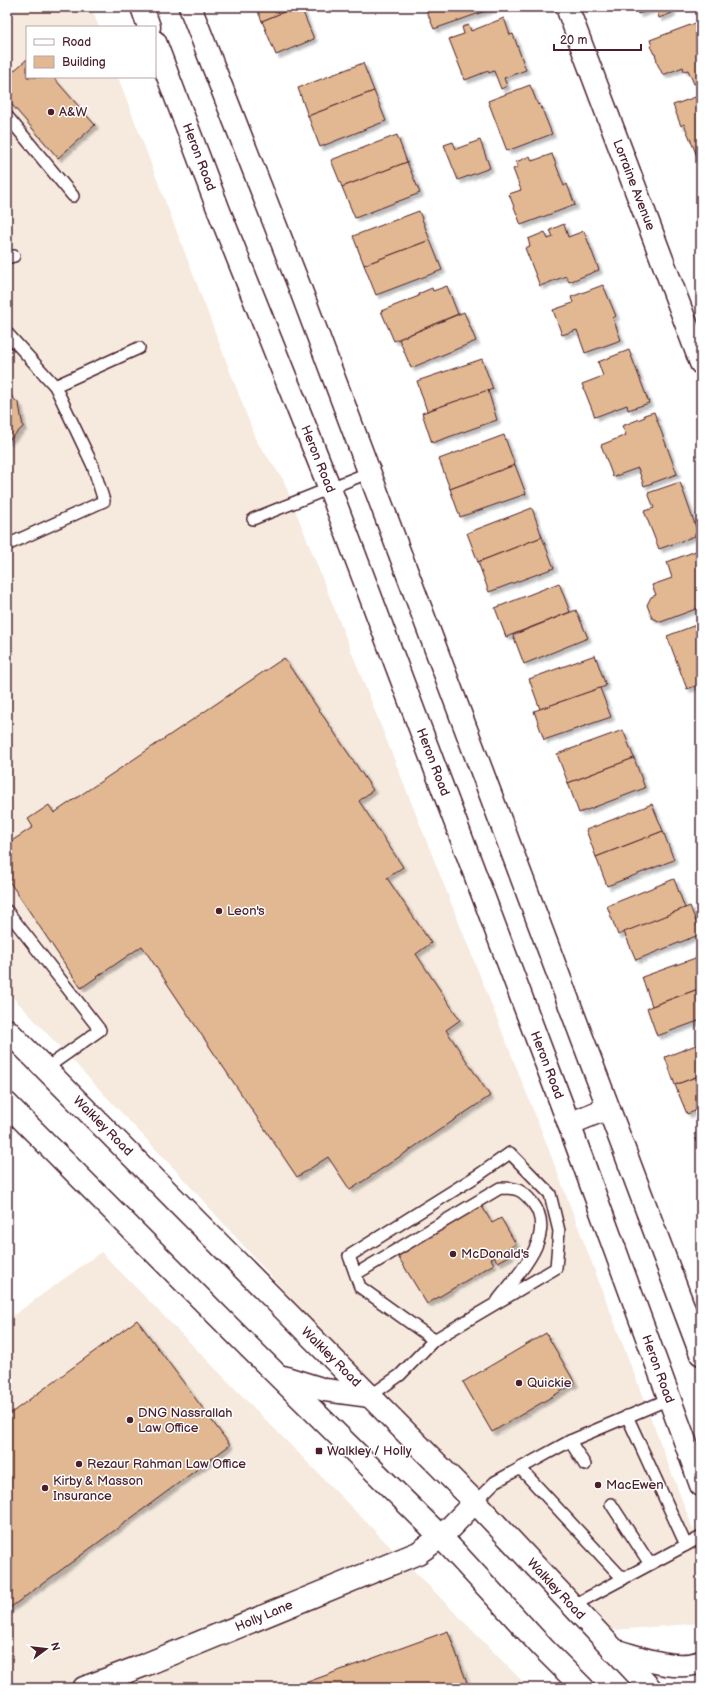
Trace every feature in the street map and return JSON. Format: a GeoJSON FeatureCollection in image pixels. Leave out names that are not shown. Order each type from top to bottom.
{"type":"FeatureCollection","features":[{"type":"Feature","properties":{"kind":"main road"},"geometry":{"type":"LineString","coordinates":[[142,7],[149,26]]}},
{"type":"Feature","properties":{"kind":"main road"},"geometry":{"type":"LineString","coordinates":[[190,7],[370,472],[701,1354]]}},
{"type":"Feature","properties":{"kind":"main road","name":"Lorraine Avenue"},"geometry":{"type":"LineString","coordinates":[[567,7],[701,363]]}},
{"type":"Feature","properties":{"kind":"main road","name":"Heron Road"},"geometry":{"type":"LineString","coordinates":[[156,45],[219,211],[330,488],[569,1124],[701,1485]]}},
{"type":"Feature","properties":{"kind":"main road","name":"Walkley Road"},"geometry":{"type":"LineString","coordinates":[[7,1030],[475,1502],[650,1688]]}},
{"type":"Feature","properties":{"kind":"main road"},"geometry":{"type":"LineString","coordinates":[[7,1104],[248,1347],[441,1537],[543,1648],[583,1688]]}},
{"type":"Feature","properties":{"kind":"main road"},"geometry":{"type":"LineString","coordinates":[[569,1124],[608,1108]]}},
{"type":"Feature","properties":{"kind":"main road"},"geometry":{"type":"LineString","coordinates":[[279,1376],[325,1390],[370,1396]]}},
{"type":"Feature","properties":{"kind":"main road","name":"Holly Lane"},"geometry":{"type":"LineString","coordinates":[[84,1688],[147,1664],[418,1553],[441,1537],[475,1502]]}},
{"type":"Feature","properties":{"kind":"main road"},"geometry":{"type":"LineString","coordinates":[[613,1650],[671,1665],[694,1665],[701,1662]]}},
{"type":"Feature","properties":{"kind":"lane"},"geometry":{"type":"LineString","coordinates":[[7,116],[73,196]]}},
{"type":"Feature","properties":{"kind":"lane"},"geometry":{"type":"LineString","coordinates":[[7,333],[56,386],[93,466],[104,501],[7,545]]}},
{"type":"Feature","properties":{"kind":"lane"},"geometry":{"type":"LineString","coordinates":[[56,386],[139,348]]}},
{"type":"Feature","properties":{"kind":"lane"},"geometry":{"type":"LineString","coordinates":[[253,519],[370,472]]}},
{"type":"Feature","properties":{"kind":"lane"},"geometry":{"type":"LineString","coordinates":[[7,911],[100,1030],[46,1069]]}},
{"type":"Feature","properties":{"kind":"lane"},"geometry":{"type":"LineString","coordinates":[[370,1396],[400,1374],[434,1340],[556,1268],[559,1231],[550,1194],[510,1153],[480,1174],[349,1256],[360,1287],[434,1340]]}},
{"type":"Feature","properties":{"kind":"lane"},"geometry":{"type":"LineString","coordinates":[[356,1274],[500,1188],[513,1188],[524,1193],[534,1205],[539,1216],[541,1231],[535,1250],[495,1304]]}},
{"type":"Feature","properties":{"kind":"lane"},"geometry":{"type":"LineString","coordinates":[[475,1502],[495,1482],[570,1441],[669,1398]]}},
{"type":"Feature","properties":{"kind":"lane"},"geometry":{"type":"LineString","coordinates":[[627,1416],[686,1545]]}},
{"type":"Feature","properties":{"kind":"lane"},"geometry":{"type":"LineString","coordinates":[[570,1441],[585,1465]]}},
{"type":"Feature","properties":{"kind":"lane"},"geometry":{"type":"LineString","coordinates":[[520,1468],[623,1579]]}},
{"type":"Feature","properties":{"kind":"lane"},"geometry":{"type":"LineString","coordinates":[[611,1504],[650,1564]]}},
{"type":"Feature","properties":{"kind":"lane"},"geometry":{"type":"LineString","coordinates":[[572,1606],[701,1537]]}},
{"type":"Feature","properties":{"kind":"shaded area"},"geometry":{"type":"Polygon","coordinates":[[[7,7],[91,7],[99,26],[26,26],[26,78],[118,78],[257,442],[283,479],[544,1137],[701,1550],[701,1623],[591,1632],[179,1174],[7,991],[7,7]]]}},
{"type":"Feature","properties":{"kind":"shaded area"},"geometry":{"type":"Polygon","coordinates":[[[101,1252],[529,1688],[7,1688],[7,1320],[101,1252]]]}},
{"type":"Feature","properties":{"kind":"building"},"geometry":{"type":"Polygon","coordinates":[[[256,7],[296,7],[262,21],[256,7]]]}},
{"type":"Feature","properties":{"kind":"building"},"geometry":{"type":"Polygon","coordinates":[[[296,7],[301,7],[314,39],[276,55],[262,21],[296,7]]]}},
{"type":"Feature","properties":{"kind":"building"},"geometry":{"type":"Polygon","coordinates":[[[425,7],[497,7],[434,29],[425,7]]]}},
{"type":"Feature","properties":{"kind":"building"},"geometry":{"type":"Polygon","coordinates":[[[636,7],[671,7],[672,13],[659,18],[656,8],[638,14],[636,7]]]}},
{"type":"Feature","properties":{"kind":"building"},"geometry":{"type":"Polygon","coordinates":[[[504,18],[510,35],[513,34],[526,70],[504,78],[507,86],[501,89],[494,71],[489,73],[488,71],[465,80],[449,39],[464,34],[462,27],[469,25],[471,31],[504,18]]]}},
{"type":"Feature","properties":{"kind":"building"},"geometry":{"type":"Polygon","coordinates":[[[701,21],[701,81],[694,84],[688,70],[684,71],[683,67],[663,75],[656,61],[655,54],[650,46],[652,46],[650,40],[701,21]]]}},
{"type":"Feature","properties":{"kind":"building","name":"A&W"},"geometry":{"type":"Polygon","coordinates":[[[26,60],[26,78],[54,78],[95,125],[58,158],[7,99],[7,77],[26,60]]]}},
{"type":"Feature","properties":{"kind":"building"},"geometry":{"type":"Polygon","coordinates":[[[363,63],[374,91],[308,116],[298,88],[363,63]]]}},
{"type":"Feature","properties":{"kind":"building"},"geometry":{"type":"Polygon","coordinates":[[[530,85],[538,105],[540,104],[552,134],[507,151],[488,101],[530,85]]]}},
{"type":"Feature","properties":{"kind":"building"},"geometry":{"type":"Polygon","coordinates":[[[374,91],[386,121],[320,147],[308,116],[374,91]]]}},
{"type":"Feature","properties":{"kind":"building"},"geometry":{"type":"Polygon","coordinates":[[[701,95],[701,155],[697,156],[684,124],[681,126],[673,105],[701,95]]]}},
{"type":"Feature","properties":{"kind":"building"},"geometry":{"type":"Polygon","coordinates":[[[397,135],[407,162],[342,187],[331,160],[397,135]]]}},
{"type":"Feature","properties":{"kind":"building"},"geometry":{"type":"Polygon","coordinates":[[[480,140],[490,168],[458,180],[444,145],[453,142],[456,149],[480,140]]]}},
{"type":"Feature","properties":{"kind":"building"},"geometry":{"type":"Polygon","coordinates":[[[552,154],[564,186],[567,184],[575,205],[521,225],[509,194],[521,190],[513,169],[518,167],[516,162],[530,156],[532,161],[552,154]]]}},
{"type":"Feature","properties":{"kind":"building"},"geometry":{"type":"Polygon","coordinates":[[[407,162],[420,193],[355,218],[342,187],[407,162]]]}},
{"type":"Feature","properties":{"kind":"building"},"geometry":{"type":"Polygon","coordinates":[[[419,211],[430,240],[364,265],[353,236],[419,211]]]}},
{"type":"Feature","properties":{"kind":"building"},"geometry":{"type":"Polygon","coordinates":[[[564,224],[568,237],[584,231],[599,270],[569,282],[566,276],[540,286],[525,248],[530,246],[528,239],[545,232],[548,239],[553,237],[550,230],[564,224]]]}},
{"type":"Feature","properties":{"kind":"building"},"geometry":{"type":"Polygon","coordinates":[[[430,240],[442,270],[376,295],[364,265],[430,240]]]}},
{"type":"Feature","properties":{"kind":"building"},"geometry":{"type":"Polygon","coordinates":[[[603,285],[616,316],[613,318],[621,340],[585,353],[577,330],[562,335],[553,310],[573,303],[571,297],[603,285]]]}},
{"type":"Feature","properties":{"kind":"building"},"geometry":{"type":"Polygon","coordinates":[[[447,286],[458,314],[394,341],[381,311],[419,296],[418,294],[432,288],[433,291],[447,286]]]}},
{"type":"Feature","properties":{"kind":"building"},"geometry":{"type":"Polygon","coordinates":[[[464,312],[476,341],[411,368],[399,339],[464,312]]]}},
{"type":"Feature","properties":{"kind":"building"},"geometry":{"type":"Polygon","coordinates":[[[629,350],[649,403],[628,410],[627,405],[595,417],[582,384],[603,376],[598,362],[629,350]]]}},
{"type":"Feature","properties":{"kind":"building"},"geometry":{"type":"Polygon","coordinates":[[[482,359],[493,389],[427,411],[417,381],[482,359]]]}},
{"type":"Feature","properties":{"kind":"building"},"geometry":{"type":"Polygon","coordinates":[[[488,390],[497,420],[432,443],[422,413],[488,390]]]}},
{"type":"Feature","properties":{"kind":"building"},"geometry":{"type":"Polygon","coordinates":[[[7,392],[19,404],[23,427],[7,442],[7,392]]]}},
{"type":"Feature","properties":{"kind":"building"},"geometry":{"type":"Polygon","coordinates":[[[654,412],[677,474],[644,486],[638,468],[613,477],[601,445],[626,435],[622,426],[645,417],[644,415],[654,412]]]}},
{"type":"Feature","properties":{"kind":"building"},"geometry":{"type":"Polygon","coordinates":[[[504,435],[515,465],[450,489],[439,459],[504,435]]]}},
{"type":"Feature","properties":{"kind":"building"},"geometry":{"type":"Polygon","coordinates":[[[515,465],[526,494],[460,517],[450,489],[515,465]]]}},
{"type":"Feature","properties":{"kind":"building"},"geometry":{"type":"Polygon","coordinates":[[[680,482],[698,533],[695,534],[695,536],[659,549],[644,511],[654,508],[648,493],[680,482]]]}},
{"type":"Feature","properties":{"kind":"building"},"geometry":{"type":"Polygon","coordinates":[[[532,508],[542,537],[478,562],[467,533],[532,508]]]}},
{"type":"Feature","properties":{"kind":"building"},"geometry":{"type":"Polygon","coordinates":[[[542,537],[554,568],[489,592],[478,562],[542,537]]]}},
{"type":"Feature","properties":{"kind":"building"},"geometry":{"type":"Polygon","coordinates":[[[701,549],[701,607],[661,622],[652,618],[647,605],[651,597],[656,595],[652,585],[672,578],[667,562],[701,549]]]}},
{"type":"Feature","properties":{"kind":"building"},"geometry":{"type":"Polygon","coordinates":[[[559,583],[570,612],[506,637],[495,608],[559,583]]]}},
{"type":"Feature","properties":{"kind":"building"},"geometry":{"type":"Polygon","coordinates":[[[576,610],[588,638],[524,664],[513,635],[576,610]]]}},
{"type":"Feature","properties":{"kind":"building"},"geometry":{"type":"Polygon","coordinates":[[[701,623],[701,684],[687,689],[667,636],[701,623]]]}},
{"type":"Feature","properties":{"kind":"building"},"geometry":{"type":"Polygon","coordinates":[[[595,655],[606,686],[540,709],[529,679],[595,655]]]}},
{"type":"Feature","properties":{"kind":"building","name":"Leon's"},"geometry":{"type":"Polygon","coordinates":[[[284,658],[373,790],[359,801],[403,867],[387,878],[431,943],[416,954],[460,1020],[446,1030],[490,1096],[350,1190],[328,1157],[297,1177],[142,946],[81,988],[7,878],[7,844],[33,827],[28,819],[49,805],[54,813],[284,658]]]}},
{"type":"Feature","properties":{"kind":"building"},"geometry":{"type":"Polygon","coordinates":[[[600,688],[611,717],[544,740],[534,711],[600,688]]]}},
{"type":"Feature","properties":{"kind":"building"},"geometry":{"type":"Polygon","coordinates":[[[623,730],[634,758],[568,783],[557,754],[623,730]]]}},
{"type":"Feature","properties":{"kind":"building"},"geometry":{"type":"Polygon","coordinates":[[[634,758],[645,788],[579,813],[568,783],[634,758]]]}},
{"type":"Feature","properties":{"kind":"building"},"geometry":{"type":"Polygon","coordinates":[[[652,804],[663,831],[596,857],[586,830],[652,804]]]}},
{"type":"Feature","properties":{"kind":"building"},"geometry":{"type":"Polygon","coordinates":[[[663,831],[674,860],[607,886],[596,857],[663,831]]]}},
{"type":"Feature","properties":{"kind":"building"},"geometry":{"type":"Polygon","coordinates":[[[674,879],[685,908],[618,935],[607,906],[674,879]]]}},
{"type":"Feature","properties":{"kind":"building"},"geometry":{"type":"Polygon","coordinates":[[[690,906],[701,934],[636,960],[624,932],[690,906]]]}},
{"type":"Feature","properties":{"kind":"building"},"geometry":{"type":"Polygon","coordinates":[[[701,956],[701,988],[652,1006],[642,977],[701,956]]]}},
{"type":"Feature","properties":{"kind":"building"},"geometry":{"type":"Polygon","coordinates":[[[701,988],[701,1020],[657,1036],[647,1008],[701,988]]]}},
{"type":"Feature","properties":{"kind":"building"},"geometry":{"type":"Polygon","coordinates":[[[701,1043],[701,1075],[675,1085],[665,1057],[701,1043]]]}},
{"type":"Feature","properties":{"kind":"building"},"geometry":{"type":"Polygon","coordinates":[[[701,1075],[701,1109],[687,1114],[675,1085],[701,1075]]]}},
{"type":"Feature","properties":{"kind":"building"},"geometry":{"type":"Polygon","coordinates":[[[701,1131],[701,1152],[694,1134],[701,1131]]]}},
{"type":"Feature","properties":{"kind":"building","name":"McDonald's"},"geometry":{"type":"Polygon","coordinates":[[[480,1203],[492,1223],[501,1218],[516,1244],[507,1249],[511,1255],[498,1262],[494,1257],[491,1259],[494,1264],[427,1304],[396,1253],[480,1203]]]}},
{"type":"Feature","properties":{"kind":"building"},"geometry":{"type":"Polygon","coordinates":[[[137,1320],[230,1445],[7,1610],[7,1416],[137,1320]]]}},
{"type":"Feature","properties":{"kind":"building","name":"Quickie"},"geometry":{"type":"Polygon","coordinates":[[[546,1333],[575,1383],[492,1432],[463,1382],[546,1333]]]}},
{"type":"Feature","properties":{"kind":"building"},"geometry":{"type":"Polygon","coordinates":[[[448,1631],[469,1688],[291,1688],[448,1631]]]}},
{"type":"Feature","properties":{"kind":"place","name":"A&W"},"geometry":{"type":"Point","coordinates":[51,112]}},
{"type":"Feature","properties":{"kind":"place","name":"Leon's"},"geometry":{"type":"Point","coordinates":[219,911]}},
{"type":"Feature","properties":{"kind":"place","name":"McDonald's"},"geometry":{"type":"Point","coordinates":[453,1254]}},
{"type":"Feature","properties":{"kind":"place","name":"Quickie"},"geometry":{"type":"Point","coordinates":[519,1383]}},
{"type":"Feature","properties":{"kind":"place","name":"DNG Nassrallah Law Office"},"geometry":{"type":"Point","coordinates":[130,1420]}},
{"type":"Feature","properties":{"kind":"place","name":"Walkley / Holly"},"geometry":{"type":"Point","coordinates":[319,1451]}},
{"type":"Feature","properties":{"kind":"place","name":"Rezaur Rahman Law Office"},"geometry":{"type":"Point","coordinates":[79,1464]}},
{"type":"Feature","properties":{"kind":"place","name":"MacEwen"},"geometry":{"type":"Point","coordinates":[598,1485]}},
{"type":"Feature","properties":{"kind":"place","name":"Kirby & Masson Insurance"},"geometry":{"type":"Point","coordinates":[45,1488]}}]}
